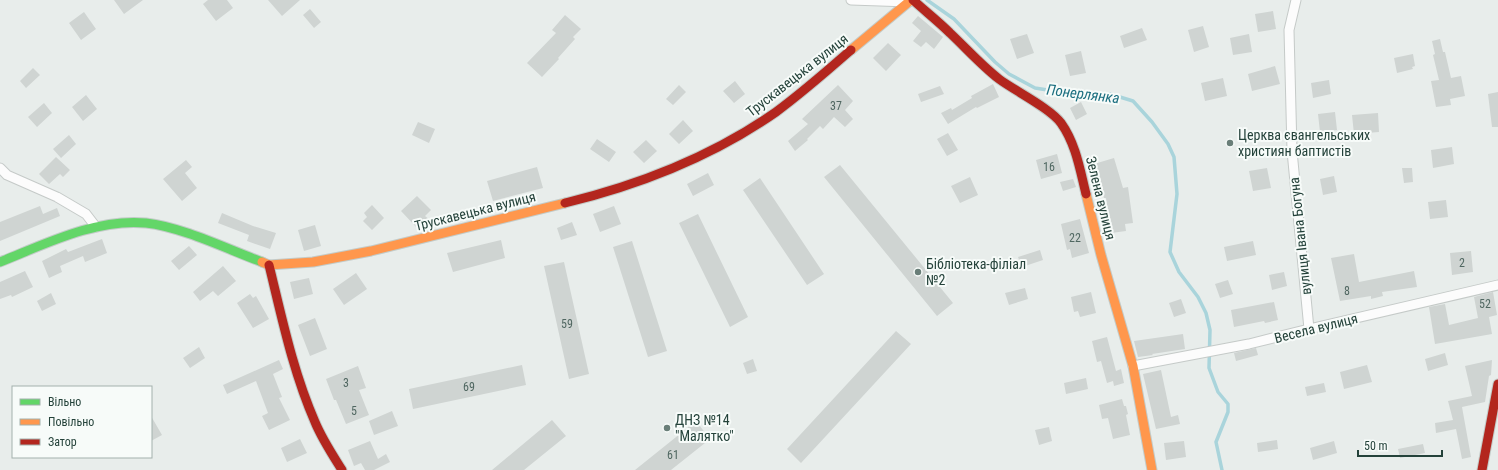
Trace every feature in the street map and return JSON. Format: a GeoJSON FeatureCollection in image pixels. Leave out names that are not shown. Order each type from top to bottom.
{"type":"FeatureCollection","features":[{"type":"Feature","properties":{"kind":"main road","name":"Трускавецька вулиця"},"geometry":{"type":"LineString","coordinates":[[0,262],[58,238],[96,227],[116,223],[132,223],[163,226],[178,230],[269,265],[313,262],[371,251],[599,195],[666,171],[730,141],[778,111],[911,1]]}},
{"type":"Feature","properties":{"kind":"main road","name":"Зелена вулиця"},"geometry":{"type":"LineString","coordinates":[[911,1],[948,31],[980,63],[998,78],[1048,111],[1060,121],[1069,136],[1077,157],[1101,255],[1133,366],[1152,470]]}},
{"type":"Feature","properties":{"kind":"main road"},"geometry":{"type":"LineString","coordinates":[[269,265],[295,367],[308,404],[316,426],[330,454],[342,470]]}},
{"type":"Feature","properties":{"kind":"main road"},"geometry":{"type":"LineString","coordinates":[[1482,470],[1495,411],[1498,384]]}},
{"type":"Feature","properties":{"kind":"street"},"geometry":{"type":"LineString","coordinates":[[852,0],[911,1]]}},
{"type":"Feature","properties":{"kind":"street","name":"вулиця Івана Богуна"},"geometry":{"type":"LineString","coordinates":[[1296,0],[1289,30],[1292,151],[1309,329]]}},
{"type":"Feature","properties":{"kind":"street"},"geometry":{"type":"LineString","coordinates":[[0,168],[7,175],[57,197],[86,214],[96,227]]}},
{"type":"Feature","properties":{"kind":"street","name":"Весела вулиця"},"geometry":{"type":"LineString","coordinates":[[1133,366],[1249,344],[1498,285]]}},
{"type":"Feature","properties":{"kind":"building"},"geometry":{"type":"Polygon","coordinates":[[[114,0],[143,0],[124,14],[114,0]]]}},
{"type":"Feature","properties":{"kind":"building"},"geometry":{"type":"Polygon","coordinates":[[[208,0],[227,0],[233,8],[216,21],[203,4],[208,0]]]}},
{"type":"Feature","properties":{"kind":"building"},"geometry":{"type":"Polygon","coordinates":[[[268,0],[300,0],[282,16],[268,0]]]}},
{"type":"Feature","properties":{"kind":"building"},"geometry":{"type":"Polygon","coordinates":[[[310,9],[321,22],[314,28],[303,15],[310,9]]]}},
{"type":"Feature","properties":{"kind":"building"},"geometry":{"type":"Polygon","coordinates":[[[1273,11],[1276,29],[1258,32],[1255,14],[1273,11]]]}},
{"type":"Feature","properties":{"kind":"building"},"geometry":{"type":"Polygon","coordinates":[[[84,12],[96,29],[81,40],[69,23],[84,12]]]}},
{"type":"Feature","properties":{"kind":"building"},"geometry":{"type":"Polygon","coordinates":[[[565,15],[581,29],[573,37],[575,39],[558,58],[559,59],[542,77],[527,63],[556,33],[552,30],[565,15]]]}},
{"type":"Feature","properties":{"kind":"building"},"geometry":{"type":"Polygon","coordinates":[[[918,16],[943,37],[934,49],[926,42],[921,47],[913,41],[921,31],[912,23],[918,16]]]}},
{"type":"Feature","properties":{"kind":"building"},"geometry":{"type":"Polygon","coordinates":[[[1203,26],[1209,47],[1194,52],[1188,30],[1203,26]]]}},
{"type":"Feature","properties":{"kind":"building"},"geometry":{"type":"Polygon","coordinates":[[[1142,28],[1147,40],[1124,48],[1120,36],[1142,28]]]}},
{"type":"Feature","properties":{"kind":"building"},"geometry":{"type":"Polygon","coordinates":[[[1027,34],[1034,53],[1017,59],[1010,39],[1027,34]]]}},
{"type":"Feature","properties":{"kind":"building"},"geometry":{"type":"Polygon","coordinates":[[[1249,34],[1252,52],[1233,55],[1230,38],[1249,34]]]}},
{"type":"Feature","properties":{"kind":"building"},"geometry":{"type":"Polygon","coordinates":[[[1440,39],[1443,52],[1445,52],[1451,78],[1461,76],[1465,96],[1450,99],[1451,105],[1436,107],[1431,81],[1439,80],[1433,55],[1435,54],[1432,41],[1440,39]]]}},
{"type":"Feature","properties":{"kind":"building"},"geometry":{"type":"Polygon","coordinates":[[[888,43],[901,55],[886,71],[873,58],[888,43]]]}},
{"type":"Feature","properties":{"kind":"building"},"geometry":{"type":"Polygon","coordinates":[[[1081,51],[1086,73],[1070,76],[1065,55],[1081,51]]]}},
{"type":"Feature","properties":{"kind":"building"},"geometry":{"type":"Polygon","coordinates":[[[1413,54],[1415,66],[1412,67],[1413,69],[1397,73],[1394,58],[1413,54]]]}},
{"type":"Feature","properties":{"kind":"building"},"geometry":{"type":"Polygon","coordinates":[[[1275,66],[1280,84],[1252,91],[1248,74],[1275,66]]]}},
{"type":"Feature","properties":{"kind":"building"},"geometry":{"type":"Polygon","coordinates":[[[33,68],[40,75],[26,88],[20,81],[33,68]]]}},
{"type":"Feature","properties":{"kind":"building"},"geometry":{"type":"Polygon","coordinates":[[[1223,78],[1227,96],[1205,101],[1201,83],[1223,78]]]}},
{"type":"Feature","properties":{"kind":"building"},"geometry":{"type":"Polygon","coordinates":[[[1329,80],[1331,94],[1313,98],[1311,83],[1329,80]]]}},
{"type":"Feature","properties":{"kind":"building"},"geometry":{"type":"Polygon","coordinates":[[[735,81],[745,94],[734,103],[723,91],[735,81]]]}},
{"type":"Feature","properties":{"kind":"building"},"geometry":{"type":"Polygon","coordinates":[[[993,84],[999,97],[977,108],[976,107],[948,124],[941,113],[951,108],[952,110],[972,98],[971,96],[993,84]]]}},
{"type":"Feature","properties":{"kind":"building"},"geometry":{"type":"Polygon","coordinates":[[[679,85],[686,92],[673,105],[666,99],[679,85]]]}},
{"type":"Feature","properties":{"kind":"building"},"geometry":{"type":"Polygon","coordinates":[[[838,85],[853,101],[845,110],[853,119],[845,127],[834,117],[823,129],[820,126],[807,139],[808,140],[795,151],[788,141],[808,124],[802,119],[838,85]]]}},
{"type":"Feature","properties":{"kind":"building"},"geometry":{"type":"Polygon","coordinates":[[[940,86],[944,94],[921,102],[918,94],[940,86]]]}},
{"type":"Feature","properties":{"kind":"building"},"geometry":{"type":"Polygon","coordinates":[[[1498,92],[1498,127],[1492,127],[1488,94],[1498,92]]]}},
{"type":"Feature","properties":{"kind":"building"},"geometry":{"type":"Polygon","coordinates":[[[86,95],[97,109],[83,121],[72,107],[86,95]]]}},
{"type":"Feature","properties":{"kind":"building"},"geometry":{"type":"Polygon","coordinates":[[[1081,102],[1087,114],[1076,120],[1070,108],[1081,102]]]}},
{"type":"Feature","properties":{"kind":"building"},"geometry":{"type":"Polygon","coordinates":[[[44,103],[52,113],[37,127],[28,117],[44,103]]]}},
{"type":"Feature","properties":{"kind":"building"},"geometry":{"type":"Polygon","coordinates":[[[1335,112],[1337,130],[1320,132],[1318,114],[1335,112]]]}},
{"type":"Feature","properties":{"kind":"building"},"geometry":{"type":"Polygon","coordinates":[[[1378,113],[1379,132],[1354,134],[1352,115],[1378,113]]]}},
{"type":"Feature","properties":{"kind":"building"},"geometry":{"type":"Polygon","coordinates":[[[683,120],[693,131],[679,144],[669,134],[683,120]]]}},
{"type":"Feature","properties":{"kind":"building"},"geometry":{"type":"Polygon","coordinates":[[[418,122],[435,129],[429,143],[412,135],[418,122]]]}},
{"type":"Feature","properties":{"kind":"building"},"geometry":{"type":"Polygon","coordinates":[[[948,133],[958,150],[947,156],[937,139],[948,133]]]}},
{"type":"Feature","properties":{"kind":"building"},"geometry":{"type":"Polygon","coordinates":[[[69,135],[76,144],[61,158],[53,149],[69,135]]]}},
{"type":"Feature","properties":{"kind":"building"},"geometry":{"type":"Polygon","coordinates":[[[597,139],[616,152],[609,162],[590,149],[597,139]]]}},
{"type":"Feature","properties":{"kind":"building"},"geometry":{"type":"Polygon","coordinates":[[[646,140],[657,151],[644,163],[633,152],[646,140]]]}},
{"type":"Feature","properties":{"kind":"building"},"geometry":{"type":"Polygon","coordinates":[[[1452,147],[1454,164],[1433,168],[1431,150],[1452,147]]]}},
{"type":"Feature","properties":{"kind":"building"},"geometry":{"type":"Polygon","coordinates":[[[1057,154],[1062,173],[1041,179],[1036,160],[1057,154]]]}},
{"type":"Feature","properties":{"kind":"building"},"geometry":{"type":"Polygon","coordinates":[[[56,157],[70,170],[63,177],[60,174],[49,184],[39,174],[56,157]]]}},
{"type":"Feature","properties":{"kind":"building"},"geometry":{"type":"Polygon","coordinates":[[[1114,158],[1123,188],[1128,187],[1133,223],[1125,224],[1126,231],[1111,233],[1106,198],[1104,198],[1094,164],[1114,158]]]}},
{"type":"Feature","properties":{"kind":"building"},"geometry":{"type":"Polygon","coordinates":[[[186,160],[192,167],[185,173],[197,188],[182,201],[163,179],[186,160]]]}},
{"type":"Feature","properties":{"kind":"building"},"geometry":{"type":"Polygon","coordinates":[[[840,165],[953,303],[937,316],[824,177],[840,165]]]}},
{"type":"Feature","properties":{"kind":"building"},"geometry":{"type":"Polygon","coordinates":[[[537,167],[543,188],[493,201],[487,181],[537,167]]]}},
{"type":"Feature","properties":{"kind":"building"},"geometry":{"type":"Polygon","coordinates":[[[1267,168],[1271,188],[1253,191],[1249,171],[1267,168]]]}},
{"type":"Feature","properties":{"kind":"building"},"geometry":{"type":"Polygon","coordinates":[[[1402,168],[1412,168],[1413,182],[1404,183],[1402,168]]]}},
{"type":"Feature","properties":{"kind":"building"},"geometry":{"type":"Polygon","coordinates":[[[708,173],[714,185],[693,196],[687,184],[708,173]]]}},
{"type":"Feature","properties":{"kind":"building"},"geometry":{"type":"Polygon","coordinates":[[[1334,176],[1337,192],[1323,195],[1320,179],[1334,176]]]}},
{"type":"Feature","properties":{"kind":"building"},"geometry":{"type":"Polygon","coordinates":[[[970,177],[978,195],[960,203],[951,186],[970,177]]]}},
{"type":"Feature","properties":{"kind":"building"},"geometry":{"type":"Polygon","coordinates":[[[760,178],[824,274],[807,285],[743,190],[760,178]]]}},
{"type":"Feature","properties":{"kind":"building"},"geometry":{"type":"Polygon","coordinates":[[[1073,179],[1076,187],[1063,191],[1060,182],[1073,179]]]}},
{"type":"Feature","properties":{"kind":"building"},"geometry":{"type":"Polygon","coordinates":[[[417,196],[431,210],[425,216],[430,220],[422,228],[419,225],[417,228],[401,211],[417,196]]]}},
{"type":"Feature","properties":{"kind":"building"},"geometry":{"type":"Polygon","coordinates":[[[1446,200],[1448,217],[1430,219],[1428,202],[1446,200]]]}},
{"type":"Feature","properties":{"kind":"building"},"geometry":{"type":"Polygon","coordinates":[[[372,205],[384,218],[372,230],[363,221],[367,217],[364,213],[372,205]]]}},
{"type":"Feature","properties":{"kind":"building"},"geometry":{"type":"Polygon","coordinates":[[[40,206],[43,214],[57,208],[60,216],[0,241],[0,222],[40,206]]]}},
{"type":"Feature","properties":{"kind":"building"},"geometry":{"type":"Polygon","coordinates":[[[614,206],[621,224],[600,232],[593,214],[614,206]]]}},
{"type":"Feature","properties":{"kind":"building"},"geometry":{"type":"Polygon","coordinates":[[[222,213],[253,226],[276,233],[270,249],[247,241],[249,235],[218,223],[222,213]]]}},
{"type":"Feature","properties":{"kind":"building"},"geometry":{"type":"Polygon","coordinates":[[[698,214],[748,317],[730,327],[679,223],[698,214]]]}},
{"type":"Feature","properties":{"kind":"building"},"geometry":{"type":"Polygon","coordinates":[[[1080,219],[1089,253],[1072,258],[1070,249],[1067,250],[1061,224],[1080,219]]]}},
{"type":"Feature","properties":{"kind":"building"},"geometry":{"type":"Polygon","coordinates":[[[572,222],[577,235],[561,240],[557,228],[572,222]]]}},
{"type":"Feature","properties":{"kind":"building"},"geometry":{"type":"Polygon","coordinates":[[[315,225],[321,246],[304,251],[298,230],[315,225]]]}},
{"type":"Feature","properties":{"kind":"building"},"geometry":{"type":"Polygon","coordinates":[[[102,239],[107,253],[85,262],[83,256],[60,266],[62,272],[49,278],[42,261],[66,249],[68,252],[102,239]]]}},
{"type":"Feature","properties":{"kind":"building"},"geometry":{"type":"Polygon","coordinates":[[[501,240],[505,258],[453,272],[447,253],[501,240]]]}},
{"type":"Feature","properties":{"kind":"building"},"geometry":{"type":"Polygon","coordinates":[[[632,241],[667,351],[648,357],[613,247],[632,241]]]}},
{"type":"Feature","properties":{"kind":"building"},"geometry":{"type":"Polygon","coordinates":[[[1253,241],[1256,255],[1227,261],[1224,247],[1253,241]]]}},
{"type":"Feature","properties":{"kind":"building"},"geometry":{"type":"Polygon","coordinates":[[[189,246],[197,255],[179,270],[171,261],[189,246]]]}},
{"type":"Feature","properties":{"kind":"building"},"geometry":{"type":"Polygon","coordinates":[[[1040,250],[1043,260],[1022,267],[1018,257],[1040,250]]]}},
{"type":"Feature","properties":{"kind":"building"},"geometry":{"type":"Polygon","coordinates":[[[1471,251],[1473,272],[1452,275],[1450,253],[1471,251]]]}},
{"type":"Feature","properties":{"kind":"building"},"geometry":{"type":"Polygon","coordinates":[[[1354,254],[1359,282],[1414,271],[1417,287],[1382,292],[1383,296],[1371,299],[1371,296],[1340,301],[1331,258],[1354,254]]]}},
{"type":"Feature","properties":{"kind":"building"},"geometry":{"type":"Polygon","coordinates":[[[564,262],[589,374],[569,379],[544,266],[564,262]]]}},
{"type":"Feature","properties":{"kind":"building"},"geometry":{"type":"Polygon","coordinates":[[[223,266],[236,281],[218,296],[213,291],[200,301],[193,292],[223,266]]]}},
{"type":"Feature","properties":{"kind":"building"},"geometry":{"type":"Polygon","coordinates":[[[25,271],[33,287],[12,297],[11,295],[0,299],[0,282],[25,271]]]}},
{"type":"Feature","properties":{"kind":"building"},"geometry":{"type":"Polygon","coordinates":[[[1284,272],[1287,286],[1272,290],[1269,275],[1284,272]]]}},
{"type":"Feature","properties":{"kind":"building"},"geometry":{"type":"Polygon","coordinates":[[[356,273],[367,289],[344,305],[333,289],[356,273]]]}},
{"type":"Feature","properties":{"kind":"building"},"geometry":{"type":"Polygon","coordinates":[[[309,278],[313,294],[294,299],[290,282],[309,278]]]}},
{"type":"Feature","properties":{"kind":"building"},"geometry":{"type":"Polygon","coordinates":[[[1228,280],[1233,294],[1220,298],[1215,284],[1228,280]]]}},
{"type":"Feature","properties":{"kind":"building"},"geometry":{"type":"Polygon","coordinates":[[[1025,288],[1028,299],[1009,305],[1005,293],[1025,288]]]}},
{"type":"Feature","properties":{"kind":"building"},"geometry":{"type":"Polygon","coordinates":[[[1091,292],[1096,313],[1080,317],[1078,311],[1074,312],[1071,297],[1091,292]]]}},
{"type":"Feature","properties":{"kind":"building"},"geometry":{"type":"Polygon","coordinates":[[[1493,292],[1497,315],[1489,317],[1492,334],[1435,344],[1429,307],[1445,304],[1449,325],[1478,318],[1474,297],[1493,292]]]}},
{"type":"Feature","properties":{"kind":"building"},"geometry":{"type":"Polygon","coordinates":[[[51,293],[56,304],[42,311],[37,301],[51,293]]]}},
{"type":"Feature","properties":{"kind":"building"},"geometry":{"type":"Polygon","coordinates":[[[250,294],[253,298],[256,296],[269,319],[253,328],[237,303],[250,294]]]}},
{"type":"Feature","properties":{"kind":"building"},"geometry":{"type":"Polygon","coordinates":[[[1181,299],[1186,313],[1174,317],[1169,303],[1181,299]]]}},
{"type":"Feature","properties":{"kind":"building"},"geometry":{"type":"Polygon","coordinates":[[[1274,302],[1278,320],[1265,323],[1264,321],[1234,327],[1231,310],[1274,302]]]}},
{"type":"Feature","properties":{"kind":"building"},"geometry":{"type":"Polygon","coordinates":[[[315,318],[327,349],[310,356],[298,325],[315,318]]]}},
{"type":"Feature","properties":{"kind":"building"},"geometry":{"type":"Polygon","coordinates":[[[896,331],[911,344],[801,463],[787,449],[896,331]]]}},
{"type":"Feature","properties":{"kind":"building"},"geometry":{"type":"Polygon","coordinates":[[[1183,334],[1185,349],[1138,357],[1134,341],[1183,334]]]}},
{"type":"Feature","properties":{"kind":"building"},"geometry":{"type":"Polygon","coordinates":[[[1107,337],[1116,371],[1121,369],[1124,383],[1114,386],[1113,381],[1107,383],[1101,361],[1097,362],[1092,341],[1107,337]]]}},
{"type":"Feature","properties":{"kind":"building"},"geometry":{"type":"Polygon","coordinates":[[[199,347],[205,358],[190,368],[183,358],[199,347]]]}},
{"type":"Feature","properties":{"kind":"building"},"geometry":{"type":"Polygon","coordinates":[[[1256,348],[1258,355],[1236,361],[1234,353],[1256,348]]]}},
{"type":"Feature","properties":{"kind":"building"},"geometry":{"type":"Polygon","coordinates":[[[1445,353],[1448,365],[1428,371],[1425,359],[1445,353]]]}},
{"type":"Feature","properties":{"kind":"building"},"geometry":{"type":"Polygon","coordinates":[[[753,359],[757,371],[747,374],[743,363],[753,359]]]}},
{"type":"Feature","properties":{"kind":"building"},"geometry":{"type":"Polygon","coordinates":[[[279,360],[283,369],[273,374],[282,397],[279,398],[290,420],[269,430],[262,416],[268,413],[256,381],[227,394],[223,385],[279,360]]]}},
{"type":"Feature","properties":{"kind":"building"},"geometry":{"type":"Polygon","coordinates":[[[1492,360],[1491,375],[1489,376],[1485,402],[1462,407],[1471,457],[1462,459],[1456,429],[1436,433],[1435,423],[1453,420],[1448,401],[1472,396],[1465,366],[1492,360]]]}},
{"type":"Feature","properties":{"kind":"building"},"geometry":{"type":"Polygon","coordinates":[[[522,365],[526,385],[413,409],[409,389],[522,365]]]}},
{"type":"Feature","properties":{"kind":"building"},"geometry":{"type":"Polygon","coordinates":[[[1367,365],[1372,382],[1344,389],[1340,372],[1367,365]]]}},
{"type":"Feature","properties":{"kind":"building"},"geometry":{"type":"Polygon","coordinates":[[[358,366],[366,388],[359,390],[369,415],[346,424],[336,400],[334,400],[326,379],[358,366]]]}},
{"type":"Feature","properties":{"kind":"building"},"geometry":{"type":"Polygon","coordinates":[[[1161,370],[1171,417],[1178,415],[1180,424],[1156,429],[1143,374],[1161,370]]]}},
{"type":"Feature","properties":{"kind":"building"},"geometry":{"type":"Polygon","coordinates":[[[1086,378],[1088,389],[1066,394],[1064,383],[1086,378]]]}},
{"type":"Feature","properties":{"kind":"building"},"geometry":{"type":"Polygon","coordinates":[[[1324,383],[1326,392],[1307,396],[1305,387],[1324,383]]]}},
{"type":"Feature","properties":{"kind":"building"},"geometry":{"type":"Polygon","coordinates":[[[1122,399],[1128,414],[1126,415],[1130,435],[1113,439],[1108,418],[1102,419],[1099,405],[1122,399]]]}},
{"type":"Feature","properties":{"kind":"building"},"geometry":{"type":"Polygon","coordinates":[[[392,411],[398,426],[374,435],[369,421],[392,411]]]}},
{"type":"Feature","properties":{"kind":"building"},"geometry":{"type":"Polygon","coordinates":[[[152,418],[162,435],[152,440],[152,418]]]}},
{"type":"Feature","properties":{"kind":"building"},"geometry":{"type":"Polygon","coordinates":[[[552,420],[566,436],[524,470],[492,470],[552,420]]]}},
{"type":"Feature","properties":{"kind":"building"},"geometry":{"type":"Polygon","coordinates":[[[696,421],[710,439],[671,470],[635,470],[696,421]]]}},
{"type":"Feature","properties":{"kind":"building"},"geometry":{"type":"Polygon","coordinates":[[[1049,427],[1052,441],[1039,445],[1035,430],[1049,427]]]}},
{"type":"Feature","properties":{"kind":"building"},"geometry":{"type":"Polygon","coordinates":[[[300,439],[307,453],[287,462],[281,448],[300,439]]]}},
{"type":"Feature","properties":{"kind":"building"},"geometry":{"type":"Polygon","coordinates":[[[1277,440],[1278,449],[1258,452],[1257,443],[1277,440]]]}},
{"type":"Feature","properties":{"kind":"building"},"geometry":{"type":"Polygon","coordinates":[[[370,441],[378,459],[386,454],[390,462],[374,470],[365,470],[361,463],[354,466],[348,450],[370,441]]]}},
{"type":"Feature","properties":{"kind":"building"},"geometry":{"type":"Polygon","coordinates":[[[1184,441],[1186,457],[1166,460],[1164,443],[1184,441]]]}},
{"type":"Feature","properties":{"kind":"building"},"geometry":{"type":"Polygon","coordinates":[[[1334,441],[1337,453],[1313,460],[1310,448],[1334,441]]]}},
{"type":"Feature","properties":{"kind":"building"},"geometry":{"type":"Polygon","coordinates":[[[1423,444],[1425,453],[1400,458],[1398,449],[1423,444]]]}},
{"type":"Feature","properties":{"kind":"waterway","name":"Понерлянка"},"geometry":{"type":"LineString","coordinates":[[927,0],[954,19],[995,62],[1009,74],[1035,88],[1054,91],[1110,94],[1133,101],[1152,122],[1168,144],[1174,157],[1177,194],[1170,252],[1179,272],[1198,297],[1206,313],[1210,330],[1209,368],[1218,392],[1228,404],[1228,412],[1216,442],[1222,470]]}},
{"type":"Feature","properties":{"kind":"traffic: fast"},"geometry":{"type":"LineString","coordinates":[[0,262],[53,240],[90,228],[109,224],[128,223],[146,223],[174,229],[262,262]]}},
{"type":"Feature","properties":{"kind":"traffic: slow"},"geometry":{"type":"LineString","coordinates":[[851,50],[911,0]]}},
{"type":"Feature","properties":{"kind":"traffic: slow"},"geometry":{"type":"LineString","coordinates":[[1086,194],[1101,255],[1133,366],[1152,470]]}},
{"type":"Feature","properties":{"kind":"traffic: slow"},"geometry":{"type":"LineString","coordinates":[[262,262],[269,265],[313,262],[371,251],[565,203]]}},
{"type":"Feature","properties":{"kind":"traffic: jam"},"geometry":{"type":"LineString","coordinates":[[913,0],[992,74],[1056,117],[1066,131],[1074,148],[1086,194]]}},
{"type":"Feature","properties":{"kind":"traffic: jam"},"geometry":{"type":"LineString","coordinates":[[565,203],[593,196],[648,178],[727,142],[776,112],[805,90],[851,50]]}},
{"type":"Feature","properties":{"kind":"traffic: jam"},"geometry":{"type":"LineString","coordinates":[[269,265],[300,384],[318,428],[342,470]]}},
{"type":"Feature","properties":{"kind":"traffic: jam"},"geometry":{"type":"LineString","coordinates":[[1482,470],[1498,384]]}},
{"type":"Feature","properties":{"kind":"place","name":"Церква євангельських християн баптистів"},"geometry":{"type":"Point","coordinates":[1230,143]}},
{"type":"Feature","properties":{"kind":"place","name":"Бібліотека-філіал №2"},"geometry":{"type":"Point","coordinates":[918,272]}},
{"type":"Feature","properties":{"kind":"place","name":"ДНЗ №14 \"Малятко\""},"geometry":{"type":"Point","coordinates":[667,428]}}]}
